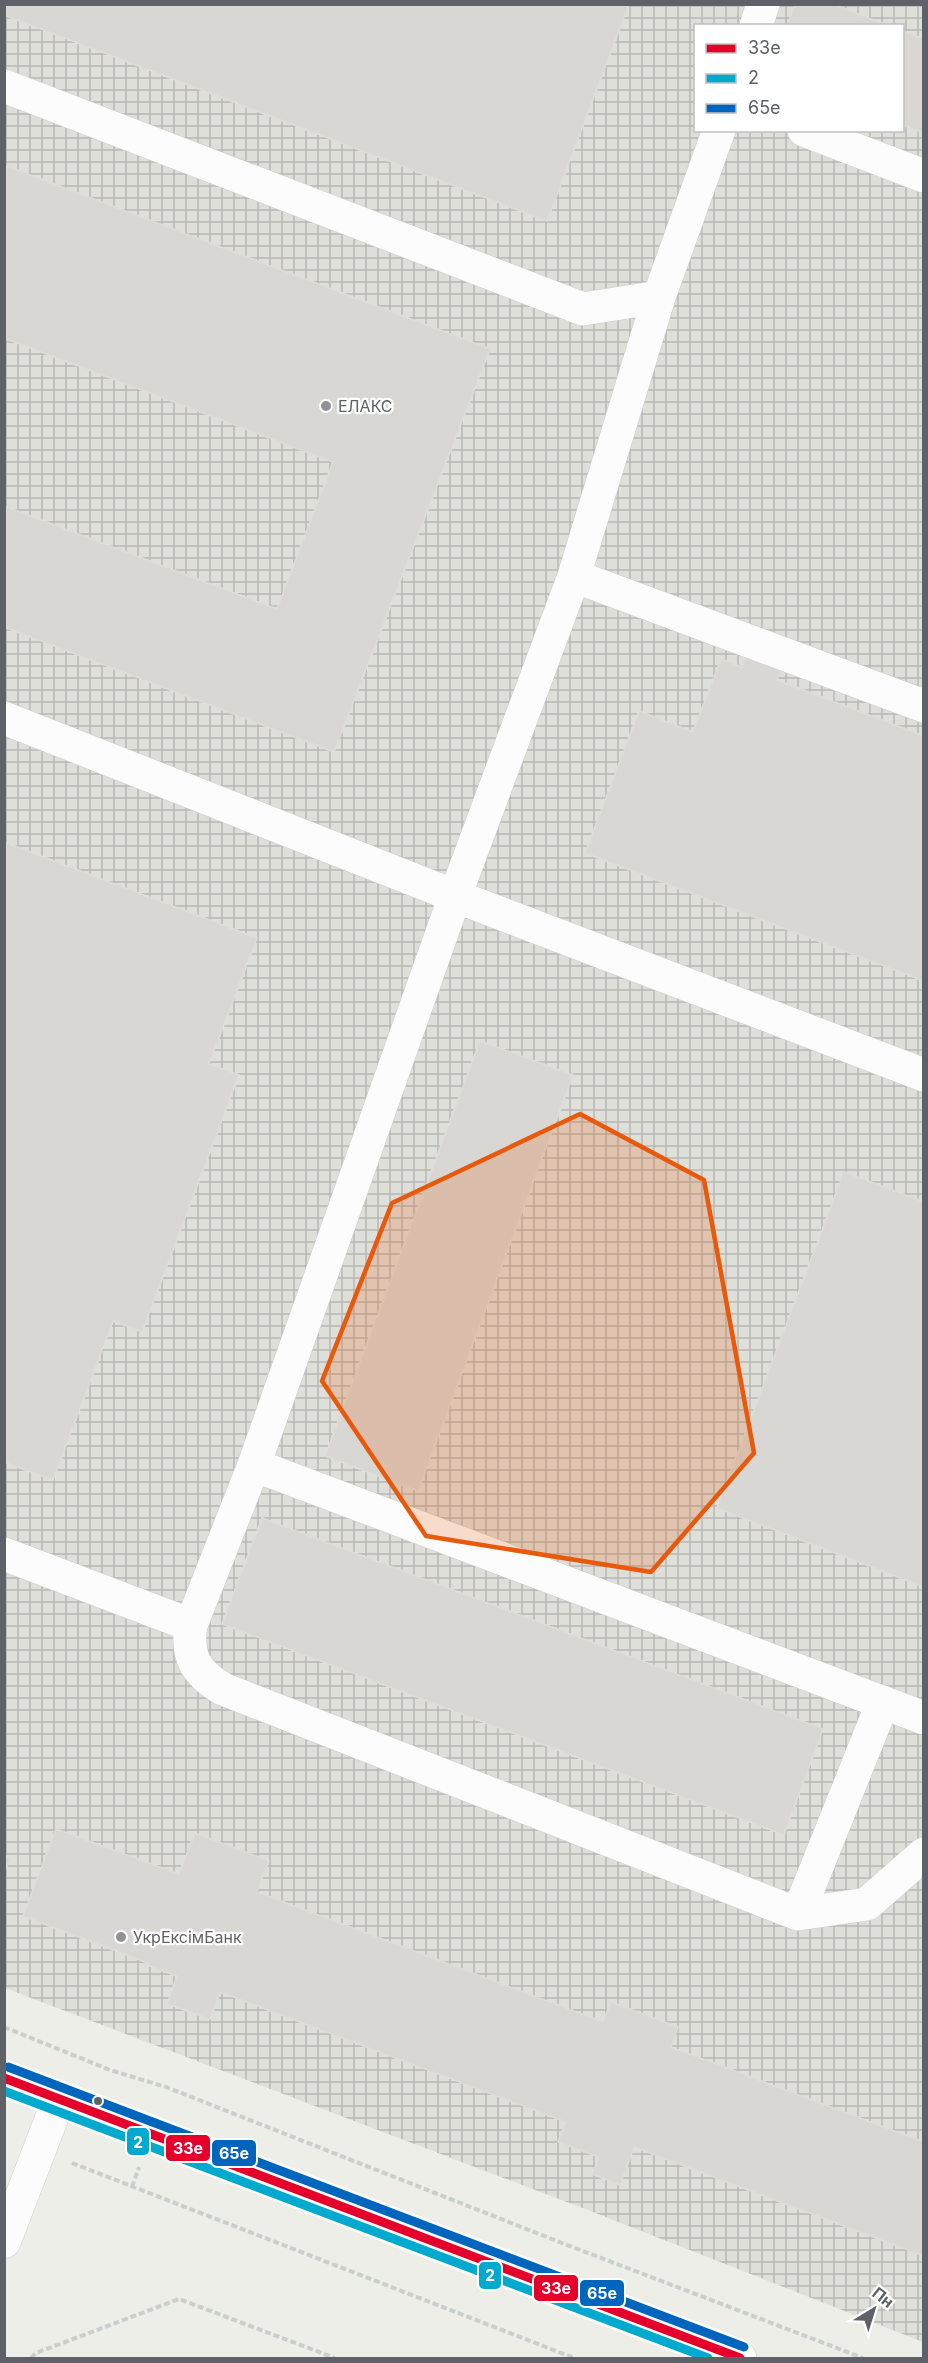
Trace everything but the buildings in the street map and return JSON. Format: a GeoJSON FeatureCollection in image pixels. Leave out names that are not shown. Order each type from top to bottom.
{"type":"FeatureCollection","features":[{"type":"Feature","properties":{"kind":"street"},"geometry":{"type":"LineString","coordinates":[[757,24],[763,4]]}},
{"type":"Feature","properties":{"kind":"street"},"geometry":{"type":"LineString","coordinates":[[4,86],[584,309],[659,297]]}},
{"type":"Feature","properties":{"kind":"street"},"geometry":{"type":"LineString","coordinates":[[718,132],[659,297],[574,576],[455,896],[254,1465],[191,1625],[189,1641],[191,1656],[199,1670],[209,1681],[223,1689],[798,1914],[867,1904],[924,1854]]}},
{"type":"Feature","properties":{"kind":"street"},"geometry":{"type":"LineString","coordinates":[[809,132],[924,176]]}},
{"type":"Feature","properties":{"kind":"street"},"geometry":{"type":"LineString","coordinates":[[574,576],[924,706]]}},
{"type":"Feature","properties":{"kind":"street"},"geometry":{"type":"LineString","coordinates":[[4,718],[455,896],[924,1075]]}},
{"type":"Feature","properties":{"kind":"street"},"geometry":{"type":"LineString","coordinates":[[254,1465],[924,1718]]}},
{"type":"Feature","properties":{"kind":"street"},"geometry":{"type":"LineString","coordinates":[[4,1554],[191,1625]]}},
{"type":"Feature","properties":{"kind":"street"},"geometry":{"type":"LineString","coordinates":[[798,1914],[883,1702]]}},
{"type":"Feature","properties":{"kind":"street"},"geometry":{"type":"LineString","coordinates":[[4,2078],[740,2358]]}},
{"type":"Feature","properties":{"kind":"street"},"geometry":{"type":"LineString","coordinates":[[4,2242],[59,2099]]}},
{"type":"Feature","properties":{"kind":"path"},"geometry":{"type":"LineString","coordinates":[[4,2027],[110,2070],[166,2087],[562,2243],[863,2358]]}},
{"type":"Feature","properties":{"kind":"path"},"geometry":{"type":"LineString","coordinates":[[39,2151],[574,2358]]}},
{"type":"Feature","properties":{"kind":"path"},"geometry":{"type":"LineString","coordinates":[[31,2358],[36,2354],[179,2299],[335,2358]]}},
{"type":"Feature","properties":{"kind":"highlighted area"},"geometry":{"type":"Polygon","coordinates":[[[580,1114],[704,1180],[754,1453],[651,1572],[426,1536],[322,1381],[392,1203],[580,1114]]]}},
{"type":"Feature","properties":{"kind":"shaded area"},"geometry":{"type":"Polygon","coordinates":[[[4,5],[923,5],[923,2342],[593,2212],[5,1988],[4,5]]]}},
{"type":"Feature","properties":{"kind":"transit line","name":"65е"},"geometry":{"type":"LineString","coordinates":[[8,2067],[744,2347]]}},
{"type":"Feature","properties":{"kind":"transit line","name":"33е"},"geometry":{"type":"LineString","coordinates":[[4,2078],[740,2358]]}},
{"type":"Feature","properties":{"kind":"transit line","name":"2"},"geometry":{"type":"LineString","coordinates":[[4,2091],[708,2358]]}},
{"type":"Feature","properties":{"kind":"place","name":"ЕЛАКС"},"geometry":{"type":"Point","coordinates":[326,406]}},
{"type":"Feature","properties":{"kind":"place","name":"УкрЕксімБанк"},"geometry":{"type":"Point","coordinates":[121,1937]}}]}
